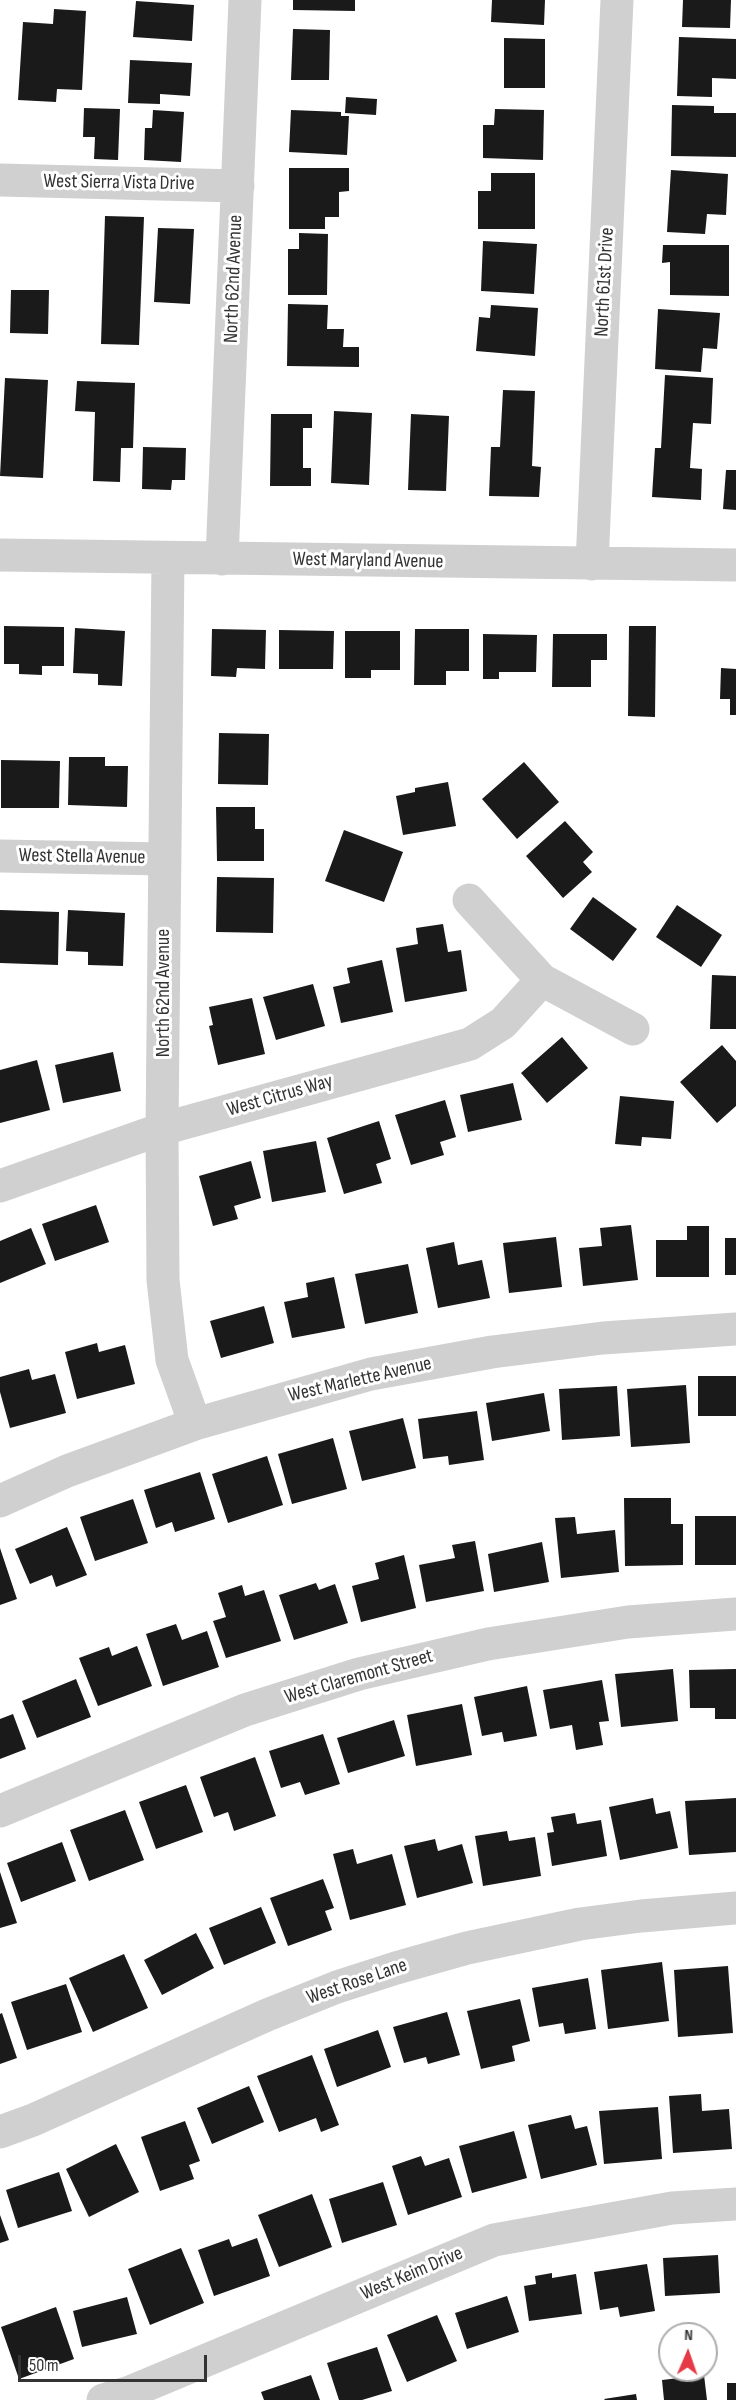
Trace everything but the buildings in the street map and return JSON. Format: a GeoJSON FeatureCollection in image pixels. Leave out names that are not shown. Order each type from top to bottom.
{"type":"FeatureCollection","features":[{"type":"Feature","properties":{"kind":"street","name":"North 62nd Avenue"},"geometry":{"type":"LineString","coordinates":[[222,559],[245,0]]}},
{"type":"Feature","properties":{"kind":"street","name":"North 61st Drive"},"geometry":{"type":"LineString","coordinates":[[592,564],[617,0]]}},
{"type":"Feature","properties":{"kind":"street","name":"West Sierra Vista Drive"},"geometry":{"type":"LineString","coordinates":[[0,180],[238,186]]}},
{"type":"Feature","properties":{"kind":"street","name":"West Maryland Avenue"},"geometry":{"type":"LineString","coordinates":[[0,555],[736,565]]}},
{"type":"Feature","properties":{"kind":"street","name":"North 62nd Avenue"},"geometry":{"type":"LineString","coordinates":[[168,558],[162,1129],[163,1280],[172,1360],[195,1424]]}},
{"type":"Feature","properties":{"kind":"street","name":"West Stella Avenue"},"geometry":{"type":"LineString","coordinates":[[0,856],[165,858]]}},
{"type":"Feature","properties":{"kind":"street"},"geometry":{"type":"LineString","coordinates":[[469,900],[542,980],[633,1029]]}},
{"type":"Feature","properties":{"kind":"street","name":"West Citrus Way"},"geometry":{"type":"LineString","coordinates":[[0,1186],[162,1129],[470,1044],[503,1023],[542,980]]}},
{"type":"Feature","properties":{"kind":"street","name":"West Marlette Avenue"},"geometry":{"type":"LineString","coordinates":[[0,1501],[67,1471],[195,1424],[371,1374],[492,1352],[603,1338],[736,1329]]}},
{"type":"Feature","properties":{"kind":"street","name":"West Claremont Street"},"geometry":{"type":"LineString","coordinates":[[0,1811],[245,1710],[359,1674],[488,1644],[628,1622],[736,1614]]}},
{"type":"Feature","properties":{"kind":"street","name":"West Rose Lane"},"geometry":{"type":"LineString","coordinates":[[0,2132],[33,2120],[267,2015],[337,1987],[396,1968],[466,1948],[580,1924],[736,1908]]}},
{"type":"Feature","properties":{"kind":"street","name":"West Keim Drive"},"geometry":{"type":"LineString","coordinates":[[103,2400],[130,2392],[494,2240],[672,2208],[736,2204]]}}]}
